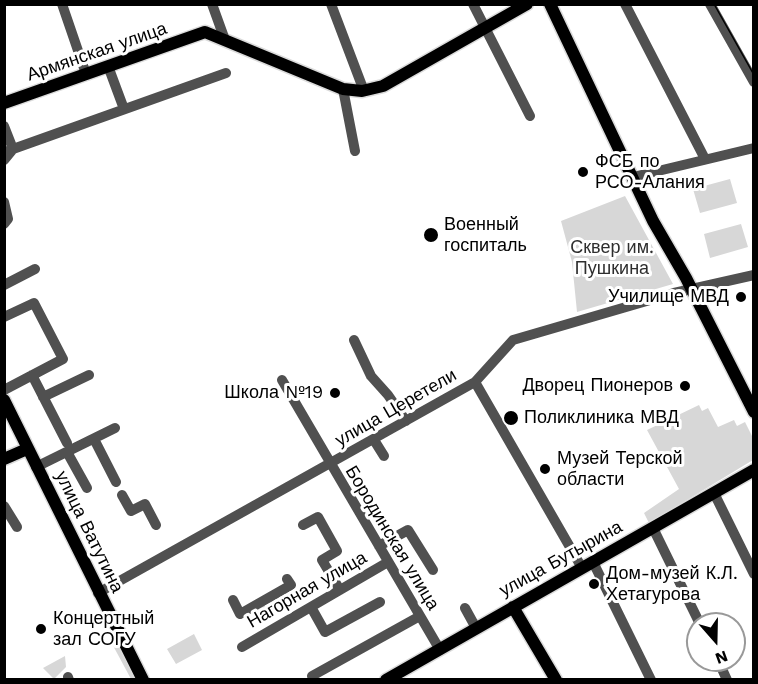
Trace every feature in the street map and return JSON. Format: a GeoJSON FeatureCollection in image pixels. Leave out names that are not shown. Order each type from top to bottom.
{"type":"FeatureCollection","features":[{"type":"Feature","properties":{"kind":"main road","name":"Армянская улица"},"geometry":{"type":"LineString","coordinates":[[4,103],[205,32],[344,89],[364,91],[383,86],[527,4]]}},
{"type":"Feature","properties":{"kind":"main road"},"geometry":{"type":"LineString","coordinates":[[550,4],[653,221],[691,288],[753,412]]}},
{"type":"Feature","properties":{"kind":"main road","name":"улица Ватутина"},"geometry":{"type":"LineString","coordinates":[[4,400],[142,680]]}},
{"type":"Feature","properties":{"kind":"main road"},"geometry":{"type":"LineString","coordinates":[[4,459],[27,449]]}},
{"type":"Feature","properties":{"kind":"main road","name":"улица Бутырина"},"geometry":{"type":"LineString","coordinates":[[386,680],[405,675],[476,628],[753,470]]}},
{"type":"Feature","properties":{"kind":"main road"},"geometry":{"type":"LineString","coordinates":[[513,607],[556,680]]}},
{"type":"Feature","properties":{"kind":"street"},"geometry":{"type":"LineString","coordinates":[[62,4],[86,74]]}},
{"type":"Feature","properties":{"kind":"street"},"geometry":{"type":"LineString","coordinates":[[212,4],[225,40]]}},
{"type":"Feature","properties":{"kind":"street"},"geometry":{"type":"LineString","coordinates":[[331,4],[364,91]]}},
{"type":"Feature","properties":{"kind":"street"},"geometry":{"type":"LineString","coordinates":[[473,4],[530,116]]}},
{"type":"Feature","properties":{"kind":"street"},"geometry":{"type":"LineString","coordinates":[[625,4],[705,159]]}},
{"type":"Feature","properties":{"kind":"street"},"geometry":{"type":"LineString","coordinates":[[710,4],[753,82]]}},
{"type":"Feature","properties":{"kind":"street"},"geometry":{"type":"LineString","coordinates":[[108,66],[124,109]]}},
{"type":"Feature","properties":{"kind":"street"},"geometry":{"type":"LineString","coordinates":[[9,150],[226,73]]}},
{"type":"Feature","properties":{"kind":"street"},"geometry":{"type":"LineString","coordinates":[[344,89],[355,152]]}},
{"type":"Feature","properties":{"kind":"street"},"geometry":{"type":"LineString","coordinates":[[4,126],[9,150],[4,160]]}},
{"type":"Feature","properties":{"kind":"street"},"geometry":{"type":"LineString","coordinates":[[633,177],[753,148]]}},
{"type":"Feature","properties":{"kind":"street"},"geometry":{"type":"LineString","coordinates":[[4,202],[8,219],[4,224]]}},
{"type":"Feature","properties":{"kind":"street"},"geometry":{"type":"LineString","coordinates":[[4,285],[35,269]]}},
{"type":"Feature","properties":{"kind":"street","name":"улица Церетели"},"geometry":{"type":"LineString","coordinates":[[98,593],[475,382],[513,340],[691,288],[753,275]]}},
{"type":"Feature","properties":{"kind":"street"},"geometry":{"type":"LineString","coordinates":[[4,390],[63,359],[34,303],[5,315]]}},
{"type":"Feature","properties":{"kind":"street"},"geometry":{"type":"LineString","coordinates":[[354,340],[371,376],[388,394],[406,421]]}},
{"type":"Feature","properties":{"kind":"street"},"geometry":{"type":"LineString","coordinates":[[32,375],[87,488]]}},
{"type":"Feature","properties":{"kind":"street"},"geometry":{"type":"LineString","coordinates":[[43,397],[89,375]]}},
{"type":"Feature","properties":{"kind":"street","name":"Бородинская улица"},"geometry":{"type":"LineString","coordinates":[[282,380],[440,650]]}},
{"type":"Feature","properties":{"kind":"street"},"geometry":{"type":"LineString","coordinates":[[475,382],[587,565],[651,680]]}},
{"type":"Feature","properties":{"kind":"street"},"geometry":{"type":"LineString","coordinates":[[36,467],[67,447],[94,439],[115,428]]}},
{"type":"Feature","properties":{"kind":"street"},"geometry":{"type":"LineString","coordinates":[[94,439],[116,482]]}},
{"type":"Feature","properties":{"kind":"street"},"geometry":{"type":"LineString","coordinates":[[374,440],[384,456]]}},
{"type":"Feature","properties":{"kind":"street"},"geometry":{"type":"LineString","coordinates":[[714,493],[753,574]]}},
{"type":"Feature","properties":{"kind":"street"},"geometry":{"type":"LineString","coordinates":[[122,495],[131,511],[145,504],[156,525]]}},
{"type":"Feature","properties":{"kind":"street"},"geometry":{"type":"LineString","coordinates":[[4,506],[17,527]]}},
{"type":"Feature","properties":{"kind":"street"},"geometry":{"type":"LineString","coordinates":[[303,525],[318,517],[337,551],[322,560],[340,590]]}},
{"type":"Feature","properties":{"kind":"street"},"geometry":{"type":"LineString","coordinates":[[653,528],[694,612]]}},
{"type":"Feature","properties":{"kind":"street"},"geometry":{"type":"LineString","coordinates":[[379,546],[408,530],[433,570]]}},
{"type":"Feature","properties":{"kind":"street","name":"Нагорная улица"},"geometry":{"type":"LineString","coordinates":[[242,647],[270,624],[311,607],[388,562]]}},
{"type":"Feature","properties":{"kind":"street"},"geometry":{"type":"LineString","coordinates":[[232,600],[240,614],[291,585],[287,579]]}},
{"type":"Feature","properties":{"kind":"street"},"geometry":{"type":"LineString","coordinates":[[311,607],[325,632],[380,602]]}},
{"type":"Feature","properties":{"kind":"street"},"geometry":{"type":"LineString","coordinates":[[465,608],[476,628]]}},
{"type":"Feature","properties":{"kind":"street"},"geometry":{"type":"LineString","coordinates":[[312,676],[420,616]]}},
{"type":"Feature","properties":{"kind":"green space"},"geometry":{"type":"Polygon","coordinates":[[[730,179],[737,203],[700,213],[693,189],[730,179]]]}},
{"type":"Feature","properties":{"kind":"green space","name":"Сквер им. Пушкина"},"geometry":{"type":"Polygon","coordinates":[[[625,196],[673,284],[577,312],[572,262],[561,221],[625,196]]]}},
{"type":"Feature","properties":{"kind":"green space"},"geometry":{"type":"Polygon","coordinates":[[[741,224],[748,247],[710,258],[704,234],[741,224]]]}},
{"type":"Feature","properties":{"kind":"green space"},"geometry":{"type":"Polygon","coordinates":[[[699,405],[702,411],[708,408],[718,427],[734,420],[737,426],[745,422],[753,438],[753,460],[649,523],[644,513],[679,489],[647,430],[699,405]]]}},
{"type":"Feature","properties":{"kind":"green space"},"geometry":{"type":"Polygon","coordinates":[[[194,634],[202,650],[176,664],[167,649],[194,634]]]}},
{"type":"Feature","properties":{"kind":"green space"},"geometry":{"type":"Polygon","coordinates":[[[116,638],[137,679],[131,679],[110,640],[116,638]]]}},
{"type":"Feature","properties":{"kind":"green space"},"geometry":{"type":"Polygon","coordinates":[[[65,656],[66,667],[54,679],[43,668],[65,656]]]}},
{"type":"Feature","properties":{"kind":"tunnel"},"geometry":{"type":"LineString","coordinates":[[260,607],[267,619]]}},
{"type":"Feature","properties":{"kind":"tram line"},"geometry":{"type":"LineString","coordinates":[[714,4],[754,75]]}},
{"type":"Feature","properties":{"kind":"place","name":"ФСБ по РСО-Алания"},"geometry":{"type":"Point","coordinates":[583,172]}},
{"type":"Feature","properties":{"kind":"place","name":"Военный госпиталь"},"geometry":{"type":"Point","coordinates":[431,235]}},
{"type":"Feature","properties":{"kind":"place","name":"Училище МВД"},"geometry":{"type":"Point","coordinates":[741,297]}},
{"type":"Feature","properties":{"kind":"place","name":"Дворец Пионеров"},"geometry":{"type":"Point","coordinates":[685,386]}},
{"type":"Feature","properties":{"kind":"place","name":"Школа №19"},"geometry":{"type":"Point","coordinates":[335,393]}},
{"type":"Feature","properties":{"kind":"place","name":"Поликлиника МВД"},"geometry":{"type":"Point","coordinates":[511,418]}},
{"type":"Feature","properties":{"kind":"place","name":"Музей Терской области"},"geometry":{"type":"Point","coordinates":[545,469]}},
{"type":"Feature","properties":{"kind":"place","name":"Дом-музей К.Л. Хетагурова"},"geometry":{"type":"Point","coordinates":[594,584]}},
{"type":"Feature","properties":{"kind":"place","name":"Концертный зал СОГУ"},"geometry":{"type":"Point","coordinates":[41,629]}}]}
